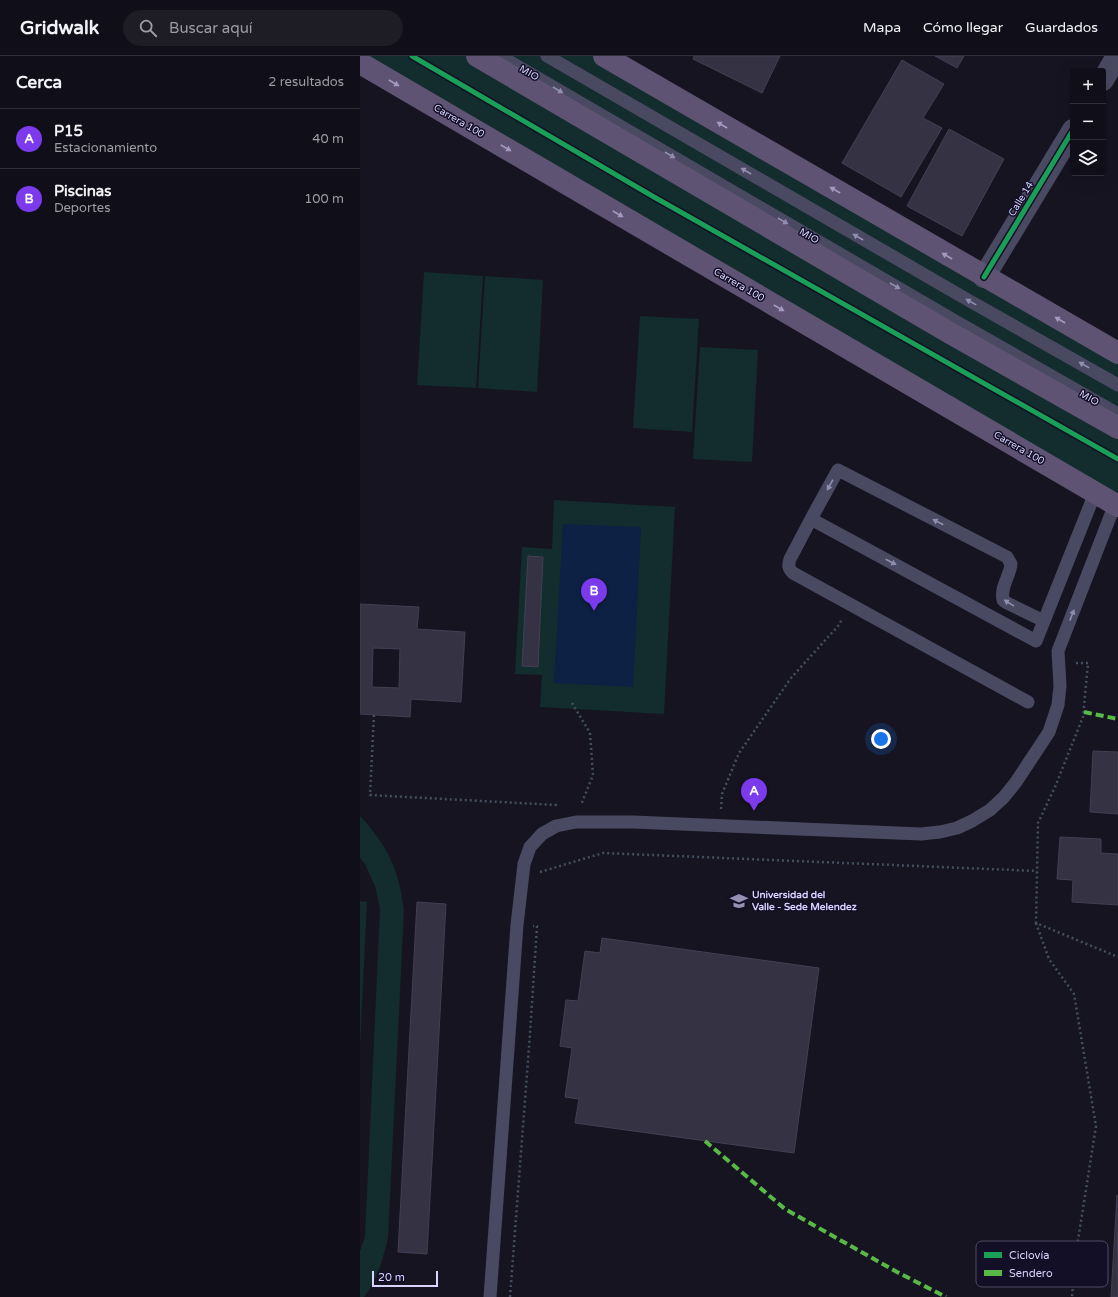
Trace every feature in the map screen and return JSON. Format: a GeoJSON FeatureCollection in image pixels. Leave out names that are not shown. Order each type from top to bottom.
{"type":"FeatureCollection","features":[{"type":"Feature","properties":{"kind":"main road"},"geometry":{"type":"LineString","coordinates":[[477,56],[950,333],[1118,428]]}},
{"type":"Feature","properties":{"kind":"main road"},"geometry":{"type":"LineString","coordinates":[[604,56],[984,277],[1118,353]]}},
{"type":"Feature","properties":{"kind":"main road","name":"Carrera 100"},"geometry":{"type":"LineString","coordinates":[[360,63],[1117,505]]}},
{"type":"Feature","properties":{"kind":"street"},"geometry":{"type":"LineString","coordinates":[[1106,75],[1117,56]]}},
{"type":"Feature","properties":{"kind":"street","name":"Calle 14"},"geometry":{"type":"LineString","coordinates":[[984,277],[1070,135]]}},
{"type":"Feature","properties":{"kind":"lane","name":"MIO"},"geometry":{"type":"LineString","coordinates":[[500,56],[1118,414]]}},
{"type":"Feature","properties":{"kind":"lane"},"geometry":{"type":"LineString","coordinates":[[547,56],[968,300],[1118,384]]}},
{"type":"Feature","properties":{"kind":"lane"},"geometry":{"type":"LineString","coordinates":[[1028,702],[793,573],[789,569],[788,565],[838,470],[1007,557],[1011,564],[1002,590],[1003,600],[1044,621]]}},
{"type":"Feature","properties":{"kind":"lane"},"geometry":{"type":"LineString","coordinates":[[811,519],[1036,641],[1095,493]]}},
{"type":"Feature","properties":{"kind":"lane"},"geometry":{"type":"LineString","coordinates":[[490,1297],[517,925],[524,864],[530,847],[542,834],[556,826],[576,822],[619,822],[921,834],[957,828],[972,821],[990,810],[1004,797],[1049,732],[1058,705],[1060,686],[1059,657],[1117,505]]}},
{"type":"Feature","properties":{"kind":"path"},"geometry":{"type":"LineString","coordinates":[[720,826],[722,794],[739,753],[791,678],[839,625],[851,604]]}},
{"type":"Feature","properties":{"kind":"path"},"geometry":{"type":"LineString","coordinates":[[1059,657],[1088,663],[1084,712],[1055,787],[1038,823],[1036,923],[1049,959],[1074,994],[1096,1126],[1078,1241]]}},
{"type":"Feature","properties":{"kind":"path"},"geometry":{"type":"LineString","coordinates":[[556,826],[579,810],[593,775],[590,733],[572,703]]}},
{"type":"Feature","properties":{"kind":"path"},"geometry":{"type":"LineString","coordinates":[[374,715],[370,795],[556,804],[556,826]]}},
{"type":"Feature","properties":{"kind":"path"},"geometry":{"type":"LineString","coordinates":[[540,880],[540,872],[603,853],[1037,871]]}},
{"type":"Feature","properties":{"kind":"path"},"geometry":{"type":"LineString","coordinates":[[510,1297],[530,1034],[537,919]]}},
{"type":"Feature","properties":{"kind":"path"},"geometry":{"type":"LineString","coordinates":[[1036,923],[1118,957]]}},
{"type":"Feature","properties":{"kind":"path"},"geometry":{"type":"LineString","coordinates":[[517,925],[537,926]]}},
{"type":"Feature","properties":{"kind":"path"},"geometry":{"type":"LineString","coordinates":[[1072,1297],[1073,1287]]}},
{"type":"Feature","properties":{"kind":"green space"},"geometry":{"type":"Polygon","coordinates":[[[360,56],[604,56],[1118,353],[1118,506],[360,56]]]}},
{"type":"Feature","properties":{"kind":"green space"},"geometry":{"type":"Polygon","coordinates":[[[424,272],[483,276],[476,388],[417,385],[424,272]]]}},
{"type":"Feature","properties":{"kind":"green space"},"geometry":{"type":"Polygon","coordinates":[[[485,276],[543,280],[537,392],[478,388],[485,276]]]}},
{"type":"Feature","properties":{"kind":"green space"},"geometry":{"type":"Polygon","coordinates":[[[640,316],[699,319],[692,432],[633,428],[640,316]]]}},
{"type":"Feature","properties":{"kind":"green space"},"geometry":{"type":"Polygon","coordinates":[[[700,347],[758,350],[752,462],[693,459],[700,347]]]}},
{"type":"Feature","properties":{"kind":"green space"},"geometry":{"type":"Polygon","coordinates":[[[554,500],[675,507],[664,714],[540,707],[542,675],[515,674],[522,547],[552,549],[554,500]]]}},
{"type":"Feature","properties":{"kind":"green space"},"geometry":{"type":"Polygon","coordinates":[[[360,816],[378,838],[391,859],[399,883],[404,910],[388,1238],[373,1284],[364,1297],[360,1297],[360,1251],[365,1237],[380,909],[375,886],[365,864],[360,858],[360,816]]]}},
{"type":"Feature","properties":{"kind":"green space"},"geometry":{"type":"Polygon","coordinates":[[[360,901],[367,902],[360,1047],[360,901]]]}},
{"type":"Feature","properties":{"kind":"water"},"geometry":{"type":"Polygon","coordinates":[[[563,524],[641,527],[633,687],[554,683],[563,524]]]}},
{"type":"Feature","properties":{"kind":"building"},"geometry":{"type":"Polygon","coordinates":[[[694,56],[780,56],[762,93],[693,59],[694,56]]]}},
{"type":"Feature","properties":{"kind":"building"},"geometry":{"type":"Polygon","coordinates":[[[935,56],[964,56],[957,68],[935,56]]]}},
{"type":"Feature","properties":{"kind":"building"},"geometry":{"type":"Polygon","coordinates":[[[902,60],[944,84],[923,118],[942,128],[901,197],[842,163],[902,60]]]}},
{"type":"Feature","properties":{"kind":"building"},"geometry":{"type":"Polygon","coordinates":[[[949,129],[1004,159],[962,236],[907,206],[949,129]]]}},
{"type":"Feature","properties":{"kind":"building"},"geometry":{"type":"Polygon","coordinates":[[[528,556],[543,557],[538,667],[522,666],[528,556]]]}},
{"type":"Feature","properties":{"kind":"building"},"geometry":{"type":"Polygon","coordinates":[[[360,604],[419,607],[417,629],[465,632],[461,702],[411,699],[410,717],[360,714],[360,604]],[[373,648],[372,687],[399,688],[400,649],[373,648]]]}},
{"type":"Feature","properties":{"kind":"building"},"geometry":{"type":"Polygon","coordinates":[[[1093,751],[1118,752],[1118,814],[1090,812],[1093,751]]]}},
{"type":"Feature","properties":{"kind":"building"},"geometry":{"type":"Polygon","coordinates":[[[1060,837],[1101,839],[1101,853],[1118,854],[1118,905],[1072,902],[1073,880],[1057,879],[1060,837]]]}},
{"type":"Feature","properties":{"kind":"building"},"geometry":{"type":"Polygon","coordinates":[[[417,902],[446,904],[427,1254],[398,1252],[417,902]]]}},
{"type":"Feature","properties":{"kind":"building"},"geometry":{"type":"Polygon","coordinates":[[[602,938],[819,968],[794,1153],[575,1123],[579,1099],[565,1097],[572,1048],[560,1046],[566,1000],[578,1001],[585,951],[600,953],[602,938]]]}},
{"type":"Feature","properties":{"kind":"building"},"geometry":{"type":"Polygon","coordinates":[[[1117,1195],[1118,1297],[1111,1297],[1117,1195]]]}},
{"type":"Feature","properties":{"kind":"marked path"},"geometry":{"type":"LineString","coordinates":[[1084,712],[1118,719]]}},
{"type":"Feature","properties":{"kind":"marked path"},"geometry":{"type":"LineString","coordinates":[[705,1141],[785,1209],[897,1272],[946,1297]]}},
{"type":"Feature","properties":{"kind":"cycle path"},"geometry":{"type":"LineString","coordinates":[[412,56],[654,197],[1118,459]]}},
{"type":"Feature","properties":{"kind":"cycle path"},"geometry":{"type":"LineString","coordinates":[[984,277],[1070,135]]}},
{"type":"Feature","properties":{"kind":"place","name":"Piscinas"},"geometry":{"type":"Point","coordinates":[594,611]}},
{"type":"Feature","properties":{"kind":"place","name":"P15"},"geometry":{"type":"Point","coordinates":[754,811]}},
{"type":"Feature","properties":{"kind":"place","name":"Universidad del Valle - Sede Melendez"},"geometry":{"type":"Point","coordinates":[739,901]}}]}
